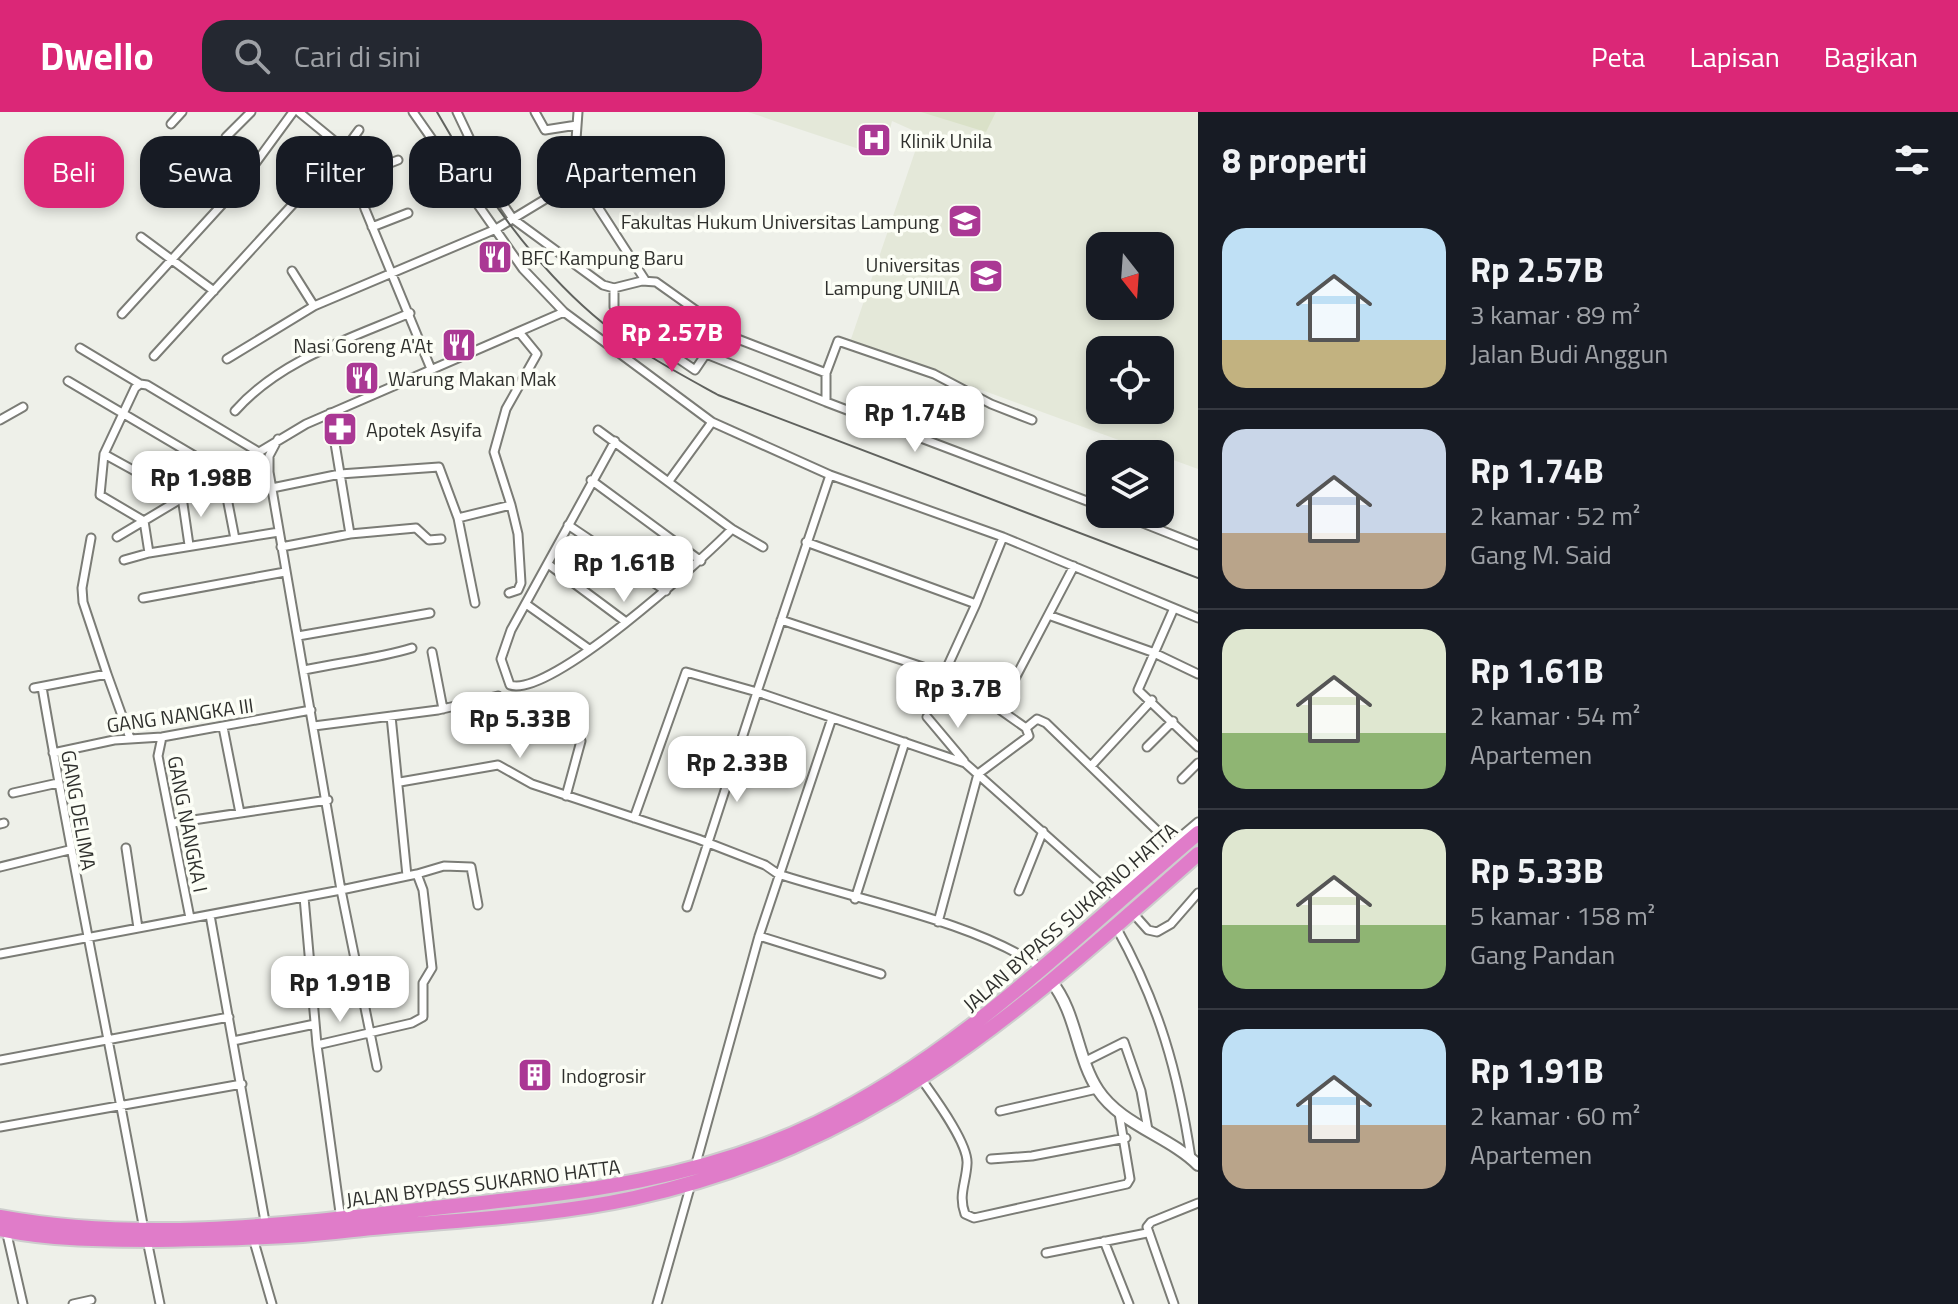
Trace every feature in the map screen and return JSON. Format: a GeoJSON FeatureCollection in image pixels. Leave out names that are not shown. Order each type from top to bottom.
{"type":"FeatureCollection","features":[{"type":"Feature","properties":{"kind":"highway","name":"JALAN BYPASS SUKARNO HATTA"},"geometry":{"type":"LineString","coordinates":[[145,1235],[253,1238],[449,1214],[591,1206],[691,1184],[794,1149],[901,1084],[1041,968],[1117,897],[1198,833]]}},
{"type":"Feature","properties":{"kind":"highway","name":"JALAN BYPASS SUKARNO HATTA"},"geometry":{"type":"LineString","coordinates":[[449,1214],[581,1193],[695,1167],[817,1123],[901,1084],[922,1080],[1051,981],[1198,854]]}},
{"type":"Feature","properties":{"kind":"highway","name":"JALAN BYPASS SUKARNO HATTA"},"geometry":{"type":"LineString","coordinates":[[2,1225],[69,1239],[428,1216]]}},
{"type":"Feature","properties":{"kind":"street"},"geometry":{"type":"LineString","coordinates":[[171,124],[182,112]]}},
{"type":"Feature","properties":{"kind":"street"},"geometry":{"type":"LineString","coordinates":[[227,136],[251,112]]}},
{"type":"Feature","properties":{"kind":"street"},"geometry":{"type":"LineString","coordinates":[[122,314],[238,187],[296,112],[326,136]]}},
{"type":"Feature","properties":{"kind":"street"},"geometry":{"type":"LineString","coordinates":[[413,112],[523,269],[564,312],[712,422],[830,475],[1003,537],[1198,618]]}},
{"type":"Feature","properties":{"kind":"street"},"geometry":{"type":"LineString","coordinates":[[457,112],[496,194],[513,219],[595,281],[614,288],[645,280],[656,282],[722,330],[826,373]]}},
{"type":"Feature","properties":{"kind":"street"},"geometry":{"type":"LineString","coordinates":[[535,112],[545,130],[577,125]]}},
{"type":"Feature","properties":{"kind":"street"},"geometry":{"type":"LineString","coordinates":[[576,136],[578,112]]}},
{"type":"Feature","properties":{"kind":"street"},"geometry":{"type":"LineString","coordinates":[[355,136],[359,130]]}},
{"type":"Feature","properties":{"kind":"street"},"geometry":{"type":"LineString","coordinates":[[393,162],[398,160]]}},
{"type":"Feature","properties":{"kind":"street"},"geometry":{"type":"LineString","coordinates":[[227,359],[314,306],[496,229],[537,204]]}},
{"type":"Feature","properties":{"kind":"street"},"geometry":{"type":"LineString","coordinates":[[154,356],[289,208]]}},
{"type":"Feature","properties":{"kind":"street"},"geometry":{"type":"LineString","coordinates":[[365,208],[431,369]]}},
{"type":"Feature","properties":{"kind":"street"},"geometry":{"type":"LineString","coordinates":[[599,208],[645,280]]}},
{"type":"Feature","properties":{"kind":"street"},"geometry":{"type":"LineString","coordinates":[[372,227],[408,213]]}},
{"type":"Feature","properties":{"kind":"street"},"geometry":{"type":"LineString","coordinates":[[141,237],[214,291]]}},
{"type":"Feature","properties":{"kind":"street"},"geometry":{"type":"LineString","coordinates":[[292,271],[314,306]]}},
{"type":"Feature","properties":{"kind":"street"},"geometry":{"type":"LineString","coordinates":[[614,288],[616,312],[658,347],[695,370],[722,330]]}},
{"type":"Feature","properties":{"kind":"street"},"geometry":{"type":"LineString","coordinates":[[117,537],[278,439],[330,413],[564,312]]}},
{"type":"Feature","properties":{"kind":"street"},"geometry":{"type":"LineString","coordinates":[[235,411],[254,390],[301,361],[410,313]]}},
{"type":"Feature","properties":{"kind":"street"},"geometry":{"type":"LineString","coordinates":[[509,593],[518,590],[521,583],[518,534],[494,452],[506,409],[537,354],[519,332]]}},
{"type":"Feature","properties":{"kind":"street"},"geometry":{"type":"LineString","coordinates":[[826,402],[826,373],[838,341],[934,374],[991,404],[1032,420]]}},
{"type":"Feature","properties":{"kind":"street"},"geometry":{"type":"LineString","coordinates":[[80,348],[257,451]]}},
{"type":"Feature","properties":{"kind":"street"},"geometry":{"type":"LineString","coordinates":[[706,354],[1086,501]]}},
{"type":"Feature","properties":{"kind":"street"},"geometry":{"type":"LineString","coordinates":[[68,381],[222,472],[235,539]]}},
{"type":"Feature","properties":{"kind":"street"},"geometry":{"type":"LineString","coordinates":[[140,384],[122,413],[104,454],[100,495],[144,521]]}},
{"type":"Feature","properties":{"kind":"street"},"geometry":{"type":"LineString","coordinates":[[0,420],[23,407]]}},
{"type":"Feature","properties":{"kind":"street"},"geometry":{"type":"LineString","coordinates":[[330,413],[350,534]]}},
{"type":"Feature","properties":{"kind":"street"},"geometry":{"type":"LineString","coordinates":[[669,481],[712,422]]}},
{"type":"Feature","properties":{"kind":"street"},"geometry":{"type":"LineString","coordinates":[[598,430],[732,529],[763,547]]}},
{"type":"Feature","properties":{"kind":"street"},"geometry":{"type":"LineString","coordinates":[[278,439],[269,456],[281,547],[328,800],[341,890],[377,1067]]}},
{"type":"Feature","properties":{"kind":"street"},"geometry":{"type":"LineString","coordinates":[[615,441],[526,604],[501,659],[510,685],[530,686],[589,649],[666,591],[732,529]]}},
{"type":"Feature","properties":{"kind":"street"},"geometry":{"type":"LineString","coordinates":[[104,454],[182,497]]}},
{"type":"Feature","properties":{"kind":"street"},"geometry":{"type":"LineString","coordinates":[[272,488],[340,474],[439,467],[458,518],[475,603]]}},
{"type":"Feature","properties":{"kind":"street"},"geometry":{"type":"LineString","coordinates":[[687,907],[830,475]]}},
{"type":"Feature","properties":{"kind":"street"},"geometry":{"type":"LineString","coordinates":[[591,480],[701,561]]}},
{"type":"Feature","properties":{"kind":"street"},"geometry":{"type":"LineString","coordinates":[[182,497],[189,545]]}},
{"type":"Feature","properties":{"kind":"street"},"geometry":{"type":"LineString","coordinates":[[458,518],[511,505]]}},
{"type":"Feature","properties":{"kind":"street"},"geometry":{"type":"LineString","coordinates":[[144,521],[149,553]]}},
{"type":"Feature","properties":{"kind":"street"},"geometry":{"type":"LineString","coordinates":[[568,525],[666,591]]}},
{"type":"Feature","properties":{"kind":"street"},"geometry":{"type":"LineString","coordinates":[[281,547],[350,534],[416,528],[429,540],[441,539]]}},
{"type":"Feature","properties":{"kind":"street"},"geometry":{"type":"LineString","coordinates":[[1155,528],[1198,545]]}},
{"type":"Feature","properties":{"kind":"street"},"geometry":{"type":"LineString","coordinates":[[124,560],[189,545],[279,532]]}},
{"type":"Feature","properties":{"kind":"street"},"geometry":{"type":"LineString","coordinates":[[944,674],[1003,537]]}},
{"type":"Feature","properties":{"kind":"street"},"geometry":{"type":"LineString","coordinates":[[91,538],[82,588],[83,602],[130,738]]}},
{"type":"Feature","properties":{"kind":"street"},"geometry":{"type":"LineString","coordinates":[[806,542],[976,604]]}},
{"type":"Feature","properties":{"kind":"street"},"geometry":{"type":"LineString","coordinates":[[548,564],[626,622]]}},
{"type":"Feature","properties":{"kind":"street"},"geometry":{"type":"LineString","coordinates":[[999,709],[1051,616],[1074,566]]}},
{"type":"Feature","properties":{"kind":"street"},"geometry":{"type":"LineString","coordinates":[[143,598],[285,572]]}},
{"type":"Feature","properties":{"kind":"street"},"geometry":{"type":"LineString","coordinates":[[526,604],[589,649]]}},
{"type":"Feature","properties":{"kind":"street"},"geometry":{"type":"LineString","coordinates":[[1174,608],[1152,652],[1138,690],[1198,747]]}},
{"type":"Feature","properties":{"kind":"street"},"geometry":{"type":"LineString","coordinates":[[298,636],[430,613]]}},
{"type":"Feature","properties":{"kind":"street"},"geometry":{"type":"LineString","coordinates":[[1051,616],[1152,652],[1198,674]]}},
{"type":"Feature","properties":{"kind":"street"},"geometry":{"type":"LineString","coordinates":[[781,620],[944,674],[1026,728],[1029,736],[978,774],[938,922]]}},
{"type":"Feature","properties":{"kind":"street"},"geometry":{"type":"LineString","coordinates":[[304,670],[338,662],[367,661],[412,648]]}},
{"type":"Feature","properties":{"kind":"street"},"geometry":{"type":"LineString","coordinates":[[432,652],[443,709]]}},
{"type":"Feature","properties":{"kind":"street"},"geometry":{"type":"LineString","coordinates":[[634,818],[686,672],[757,692],[965,763]]}},
{"type":"Feature","properties":{"kind":"street","name":"GANG DELIMA"},"geometry":{"type":"LineString","coordinates":[[107,674],[38,688],[110,1038],[160,1304]]}},
{"type":"Feature","properties":{"kind":"street"},"geometry":{"type":"LineString","coordinates":[[314,726],[443,709],[498,696]]}},
{"type":"Feature","properties":{"kind":"street"},"geometry":{"type":"LineString","coordinates":[[1091,766],[1152,700]]}},
{"type":"Feature","properties":{"kind":"street","name":"GANG NANGKA III"},"geometry":{"type":"LineString","coordinates":[[53,753],[311,710]]}},
{"type":"Feature","properties":{"kind":"street"},"geometry":{"type":"LineString","coordinates":[[391,716],[407,876]]}},
{"type":"Feature","properties":{"kind":"street"},"geometry":{"type":"LineString","coordinates":[[566,796],[581,741],[575,717]]}},
{"type":"Feature","properties":{"kind":"street"},"geometry":{"type":"LineString","coordinates":[[927,717],[965,763],[1117,897],[1198,822]]}},
{"type":"Feature","properties":{"kind":"street"},"geometry":{"type":"LineString","coordinates":[[695,1167],[759,936],[832,718]]}},
{"type":"Feature","properties":{"kind":"street"},"geometry":{"type":"LineString","coordinates":[[1026,728],[1037,719],[1046,723],[1172,845]]}},
{"type":"Feature","properties":{"kind":"street"},"geometry":{"type":"LineString","coordinates":[[1147,747],[1173,721]]}},
{"type":"Feature","properties":{"kind":"street"},"geometry":{"type":"LineString","coordinates":[[223,727],[240,813]]}},
{"type":"Feature","properties":{"kind":"street","name":"GANG NANGKA I"},"geometry":{"type":"LineString","coordinates":[[162,737],[158,756],[190,918]]}},
{"type":"Feature","properties":{"kind":"street"},"geometry":{"type":"LineString","coordinates":[[855,899],[905,742]]}},
{"type":"Feature","properties":{"kind":"street"},"geometry":{"type":"LineString","coordinates":[[1182,779],[1198,763]]}},
{"type":"Feature","properties":{"kind":"street"},"geometry":{"type":"LineString","coordinates":[[400,782],[498,765],[532,784],[708,844],[765,865],[778,874],[938,922],[1020,953],[1041,968]]}},
{"type":"Feature","properties":{"kind":"street"},"geometry":{"type":"LineString","coordinates":[[13,793],[58,783]]}},
{"type":"Feature","properties":{"kind":"street"},"geometry":{"type":"LineString","coordinates":[[173,823],[328,800]]}},
{"type":"Feature","properties":{"kind":"street"},"geometry":{"type":"LineString","coordinates":[[1019,891],[1043,831]]}},
{"type":"Feature","properties":{"kind":"street"},"geometry":{"type":"LineString","coordinates":[[126,848],[138,928]]}},
{"type":"Feature","properties":{"kind":"street"},"geometry":{"type":"LineString","coordinates":[[0,867],[69,850]]}},
{"type":"Feature","properties":{"kind":"street"},"geometry":{"type":"LineString","coordinates":[[0,954],[341,890],[444,866],[471,867],[478,905]]}},
{"type":"Feature","properties":{"kind":"street"},"geometry":{"type":"LineString","coordinates":[[317,1045],[423,1017],[423,983],[432,968],[423,890],[417,874]]}},
{"type":"Feature","properties":{"kind":"street"},"geometry":{"type":"LineString","coordinates":[[304,897],[317,1045],[341,1220]]}},
{"type":"Feature","properties":{"kind":"street"},"geometry":{"type":"LineString","coordinates":[[1132,912],[1148,930],[1157,932],[1171,924],[1197,898]]}},
{"type":"Feature","properties":{"kind":"street"},"geometry":{"type":"LineString","coordinates":[[210,915],[266,1227]]}},
{"type":"Feature","properties":{"kind":"street"},"geometry":{"type":"LineString","coordinates":[[1115,926],[1135,962],[1168,1042],[1196,1163]]}},
{"type":"Feature","properties":{"kind":"street"},"geometry":{"type":"LineString","coordinates":[[759,936],[881,974]]}},
{"type":"Feature","properties":{"kind":"street"},"geometry":{"type":"LineString","coordinates":[[1051,981],[1067,1005],[1097,1089],[1119,1111],[1196,1163]]}},
{"type":"Feature","properties":{"kind":"street"},"geometry":{"type":"LineString","coordinates":[[0,1060],[229,1017]]}},
{"type":"Feature","properties":{"kind":"street"},"geometry":{"type":"LineString","coordinates":[[233,1041],[315,1024]]}},
{"type":"Feature","properties":{"kind":"street"},"geometry":{"type":"LineString","coordinates":[[1086,1061],[1124,1042],[1141,1091],[1148,1130]]}},
{"type":"Feature","properties":{"kind":"street"},"geometry":{"type":"LineString","coordinates":[[922,1080],[968,1162],[961,1194],[965,1214],[986,1217],[1127,1184],[1130,1179],[1126,1138],[1119,1111]]}},
{"type":"Feature","properties":{"kind":"street"},"geometry":{"type":"LineString","coordinates":[[0,1127],[121,1103],[242,1084]]}},
{"type":"Feature","properties":{"kind":"street"},"geometry":{"type":"LineString","coordinates":[[1000,1111],[1097,1089]]}},
{"type":"Feature","properties":{"kind":"street"},"geometry":{"type":"LineString","coordinates":[[991,1159],[1032,1156],[1126,1138]]}},
{"type":"Feature","properties":{"kind":"street"},"geometry":{"type":"LineString","coordinates":[[657,1304],[691,1184]]}},
{"type":"Feature","properties":{"kind":"street"},"geometry":{"type":"LineString","coordinates":[[1174,1304],[1147,1233],[1151,1222],[1198,1203]]}},
{"type":"Feature","properties":{"kind":"street"},"geometry":{"type":"LineString","coordinates":[[2,1225],[23,1304]]}},
{"type":"Feature","properties":{"kind":"street"},"geometry":{"type":"LineString","coordinates":[[1046,1253],[1147,1233]]}},
{"type":"Feature","properties":{"kind":"street"},"geometry":{"type":"LineString","coordinates":[[253,1238],[272,1304]]}},
{"type":"Feature","properties":{"kind":"street"},"geometry":{"type":"LineString","coordinates":[[1104,1241],[1129,1304]]}},
{"type":"Feature","properties":{"kind":"street"},"geometry":{"type":"LineString","coordinates":[[73,1304],[91,1300]]}},
{"type":"Feature","properties":{"kind":"shaded area","name":"Universitas Lampung UNILA"},"geometry":{"type":"Polygon","coordinates":[[[748,112],[1198,112],[1198,469],[1174,460],[1174,440],[1119,440],[850,342],[921,134],[892,121],[883,157],[748,112]]]}},
{"type":"Feature","properties":{"kind":"green space"},"geometry":{"type":"Polygon","coordinates":[[[921,112],[996,112],[986,132],[921,112]]]}},
{"type":"Feature","properties":{"kind":"railway"},"geometry":{"type":"LineString","coordinates":[[437,112],[493,202],[537,258],[586,309],[651,357],[718,395],[1198,578]]}},
{"type":"Feature","properties":{"kind":"place","name":"Klinik Unila"},"geometry":{"type":"Point","coordinates":[874,140]}},
{"type":"Feature","properties":{"kind":"place","name":"Fakultas Hukum Universitas Lampung"},"geometry":{"type":"Point","coordinates":[965,221]}},
{"type":"Feature","properties":{"kind":"place","name":"BFC Kampung Baru"},"geometry":{"type":"Point","coordinates":[495,257]}},
{"type":"Feature","properties":{"kind":"place","name":"Universitas Lampung UNILA"},"geometry":{"type":"Point","coordinates":[986,276]}},
{"type":"Feature","properties":{"kind":"place","name":"Nasi Goreng A'At"},"geometry":{"type":"Point","coordinates":[459,345]}},
{"type":"Feature","properties":{"kind":"place","name":"Warung Makan Mak"},"geometry":{"type":"Point","coordinates":[362,378]}},
{"type":"Feature","properties":{"kind":"place","name":"Apotek Asyifa"},"geometry":{"type":"Point","coordinates":[340,429]}},
{"type":"Feature","properties":{"kind":"place","name":"Indogrosir"},"geometry":{"type":"Point","coordinates":[535,1075]}}]}
